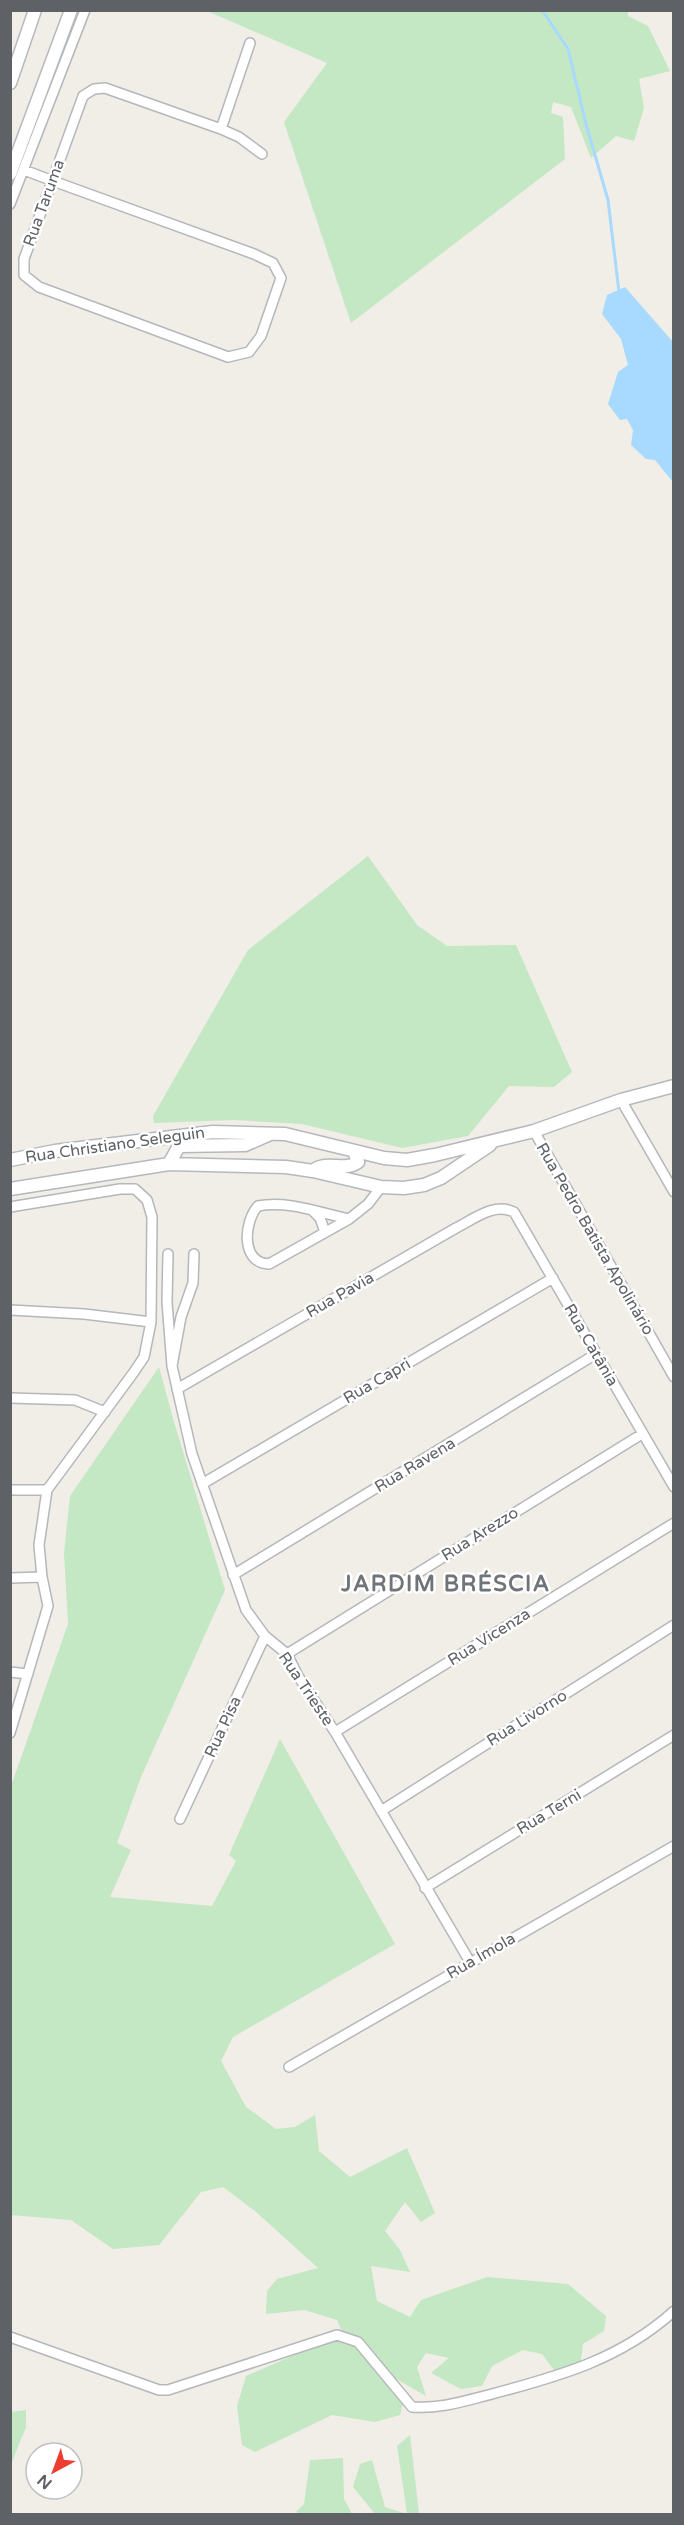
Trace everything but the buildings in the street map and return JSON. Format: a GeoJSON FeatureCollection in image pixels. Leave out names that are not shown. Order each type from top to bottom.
{"type":"FeatureCollection","features":[{"type":"Feature","properties":{"kind":"main road"},"geometry":{"type":"LineString","coordinates":[[10,82],[35,10]]}},
{"type":"Feature","properties":{"kind":"main road"},"geometry":{"type":"LineString","coordinates":[[10,174],[71,10]]}},
{"type":"Feature","properties":{"kind":"main road","name":"Rua Christiano Seleguin"},"geometry":{"type":"LineString","coordinates":[[10,1160],[55,1151],[192,1133],[285,1134],[354,1151],[407,1160],[534,1131],[621,1100],[674,1086]]}},
{"type":"Feature","properties":{"kind":"main road"},"geometry":{"type":"LineString","coordinates":[[170,1164],[179,1146],[245,1144],[272,1134]]}},
{"type":"Feature","properties":{"kind":"main road"},"geometry":{"type":"LineString","coordinates":[[10,1190],[170,1164],[237,1164],[313,1171],[381,1187],[404,1188],[424,1185],[441,1178],[493,1142]]}},
{"type":"Feature","properties":{"kind":"main road"},"geometry":{"type":"LineString","coordinates":[[313,1171],[320,1165],[353,1166],[358,1162],[354,1151]]}},
{"type":"Feature","properties":{"kind":"street"},"geometry":{"type":"LineString","coordinates":[[10,204],[85,10]]}},
{"type":"Feature","properties":{"kind":"street"},"geometry":{"type":"LineString","coordinates":[[221,129],[250,43]]}},
{"type":"Feature","properties":{"kind":"street","name":"Rua Taruma"},"geometry":{"type":"LineString","coordinates":[[53,181],[273,263],[281,278],[261,336],[249,352],[228,357],[39,287],[24,275],[24,259],[83,96],[94,89],[105,88],[221,129],[239,137],[262,154]]}},
{"type":"Feature","properties":{"kind":"street"},"geometry":{"type":"LineString","coordinates":[[24,170],[53,181]]}},
{"type":"Feature","properties":{"kind":"street"},"geometry":{"type":"LineString","coordinates":[[621,1100],[674,1192]]}},
{"type":"Feature","properties":{"kind":"street","name":"Rua Pedro Batista Apolinário"},"geometry":{"type":"LineString","coordinates":[[534,1131],[674,1377]]}},
{"type":"Feature","properties":{"kind":"street"},"geometry":{"type":"LineString","coordinates":[[349,1219],[267,1204],[258,1206],[249,1219],[248,1251],[252,1259],[259,1264],[268,1264],[349,1219],[368,1204],[381,1187]]}},
{"type":"Feature","properties":{"kind":"street"},"geometry":{"type":"LineString","coordinates":[[10,1207],[120,1189],[135,1189],[147,1200],[152,1217],[151,1322],[144,1357],[47,1490],[39,1545],[48,1605],[10,1733]]}},
{"type":"Feature","properties":{"kind":"street","name":"Rua Catânia"},"geometry":{"type":"LineString","coordinates":[[505,1207],[514,1212],[674,1487]]}},
{"type":"Feature","properties":{"kind":"street","name":"Rua Pavia"},"geometry":{"type":"LineString","coordinates":[[177,1389],[456,1228],[490,1210],[505,1207]]}},
{"type":"Feature","properties":{"kind":"street"},"geometry":{"type":"LineString","coordinates":[[313,1211],[320,1218],[325,1232]]}},
{"type":"Feature","properties":{"kind":"street","name":"Rua Trieste"},"geometry":{"type":"LineString","coordinates":[[168,1254],[167,1302],[172,1366],[177,1389],[192,1454],[246,1610],[266,1636],[287,1654],[470,1962]]}},
{"type":"Feature","properties":{"kind":"street","name":"Rua Trieste"},"geometry":{"type":"LineString","coordinates":[[172,1366],[181,1317],[193,1283],[194,1254]]}},
{"type":"Feature","properties":{"kind":"street","name":"Rua Capri"},"geometry":{"type":"LineString","coordinates":[[202,1484],[553,1278]]}},
{"type":"Feature","properties":{"kind":"street"},"geometry":{"type":"LineString","coordinates":[[10,1310],[84,1314],[151,1322]]}},
{"type":"Feature","properties":{"kind":"street","name":"Rua Ravena"},"geometry":{"type":"LineString","coordinates":[[233,1575],[596,1354]]}},
{"type":"Feature","properties":{"kind":"street"},"geometry":{"type":"LineString","coordinates":[[10,1398],[75,1400],[105,1412]]}},
{"type":"Feature","properties":{"kind":"street","name":"Rua Arezzo"},"geometry":{"type":"LineString","coordinates":[[287,1654],[642,1434]]}},
{"type":"Feature","properties":{"kind":"street"},"geometry":{"type":"LineString","coordinates":[[10,1490],[47,1490]]}},
{"type":"Feature","properties":{"kind":"street","name":"Rua Vicenza"},"geometry":{"type":"LineString","coordinates":[[335,1732],[674,1523]]}},
{"type":"Feature","properties":{"kind":"street"},"geometry":{"type":"LineString","coordinates":[[10,1578],[42,1577]]}},
{"type":"Feature","properties":{"kind":"street","name":"Rua Livorno"},"geometry":{"type":"LineString","coordinates":[[381,1811],[674,1625]]}},
{"type":"Feature","properties":{"kind":"street","name":"Rua Pisa"},"geometry":{"type":"LineString","coordinates":[[180,1819],[266,1636]]}},
{"type":"Feature","properties":{"kind":"street"},"geometry":{"type":"LineString","coordinates":[[10,1672],[28,1674]]}},
{"type":"Feature","properties":{"kind":"street","name":"Rua Terni"},"geometry":{"type":"LineString","coordinates":[[424,1888],[674,1735]]}},
{"type":"Feature","properties":{"kind":"street","name":"Rua Ímola"},"geometry":{"type":"LineString","coordinates":[[289,2067],[674,1846]]}},
{"type":"Feature","properties":{"kind":"street"},"geometry":{"type":"LineString","coordinates":[[10,2337],[159,2390],[168,2390],[337,2335],[358,2342],[412,2407],[434,2408],[541,2381],[595,2362],[639,2340],[674,2311]]}},
{"type":"Feature","properties":{"kind":"green space"},"geometry":{"type":"Polygon","coordinates":[[[207,11],[628,11],[628,16],[648,26],[670,71],[639,79],[644,108],[634,141],[616,136],[591,158],[571,107],[553,102],[551,113],[563,117],[565,159],[351,323],[284,122],[327,63],[207,11]]]}},
{"type":"Feature","properties":{"kind":"green space"},"geometry":{"type":"Polygon","coordinates":[[[368,856],[417,925],[447,946],[516,945],[572,1072],[554,1087],[509,1086],[468,1136],[402,1148],[302,1124],[234,1120],[154,1123],[153,1116],[248,950],[368,856]]]}},
{"type":"Feature","properties":{"kind":"green space"},"geometry":{"type":"Polygon","coordinates":[[[159,1367],[225,1590],[141,1777],[117,1843],[131,1850],[110,1897],[212,1906],[236,1861],[229,1855],[280,1739],[395,1944],[233,2037],[221,2061],[246,2107],[276,2129],[295,2127],[315,2115],[319,2151],[350,2177],[407,2148],[435,2213],[421,2222],[405,2202],[385,2231],[400,2250],[410,2272],[371,2266],[377,2301],[410,2317],[421,2300],[487,2277],[568,2284],[606,2316],[604,2331],[583,2344],[581,2361],[571,2368],[554,2370],[542,2354],[523,2350],[492,2366],[482,2386],[461,2389],[431,2373],[449,2358],[426,2353],[417,2367],[426,2396],[384,2372],[403,2403],[400,2415],[375,2422],[332,2415],[255,2452],[242,2445],[237,2406],[246,2376],[343,2334],[337,2320],[304,2310],[266,2314],[267,2291],[277,2279],[318,2268],[255,2211],[223,2187],[201,2192],[159,2245],[113,2249],[71,2220],[11,2215],[11,1786],[68,1624],[64,1553],[70,1496],[159,1367]]]}},
{"type":"Feature","properties":{"kind":"green space"},"geometry":{"type":"Polygon","coordinates":[[[26,2410],[26,2427],[11,2464],[11,2412],[26,2410]]]}},
{"type":"Feature","properties":{"kind":"green space"},"geometry":{"type":"Polygon","coordinates":[[[410,2435],[419,2514],[407,2514],[397,2446],[410,2435]]]}},
{"type":"Feature","properties":{"kind":"green space"},"geometry":{"type":"Polygon","coordinates":[[[343,2458],[344,2499],[352,2514],[296,2512],[304,2504],[310,2460],[343,2458]]]}},
{"type":"Feature","properties":{"kind":"green space"},"geometry":{"type":"Polygon","coordinates":[[[372,2460],[385,2507],[407,2514],[375,2514],[353,2487],[360,2464],[372,2460]]]}},
{"type":"Feature","properties":{"kind":"water"},"geometry":{"type":"Polygon","coordinates":[[[625,287],[673,342],[673,482],[655,460],[646,459],[631,445],[633,430],[627,419],[620,420],[608,404],[618,372],[628,365],[621,339],[602,314],[607,295],[625,287]]]}},
{"type":"Feature","properties":{"kind":"waterway"},"geometry":{"type":"LineString","coordinates":[[542,10],[568,49],[586,124],[608,200],[619,292]]}},
{"type":"Feature","properties":{"kind":"district","name":"JARDIM BRÉSCIA"},"geometry":{"type":"Point","coordinates":[446,1584]}}]}
